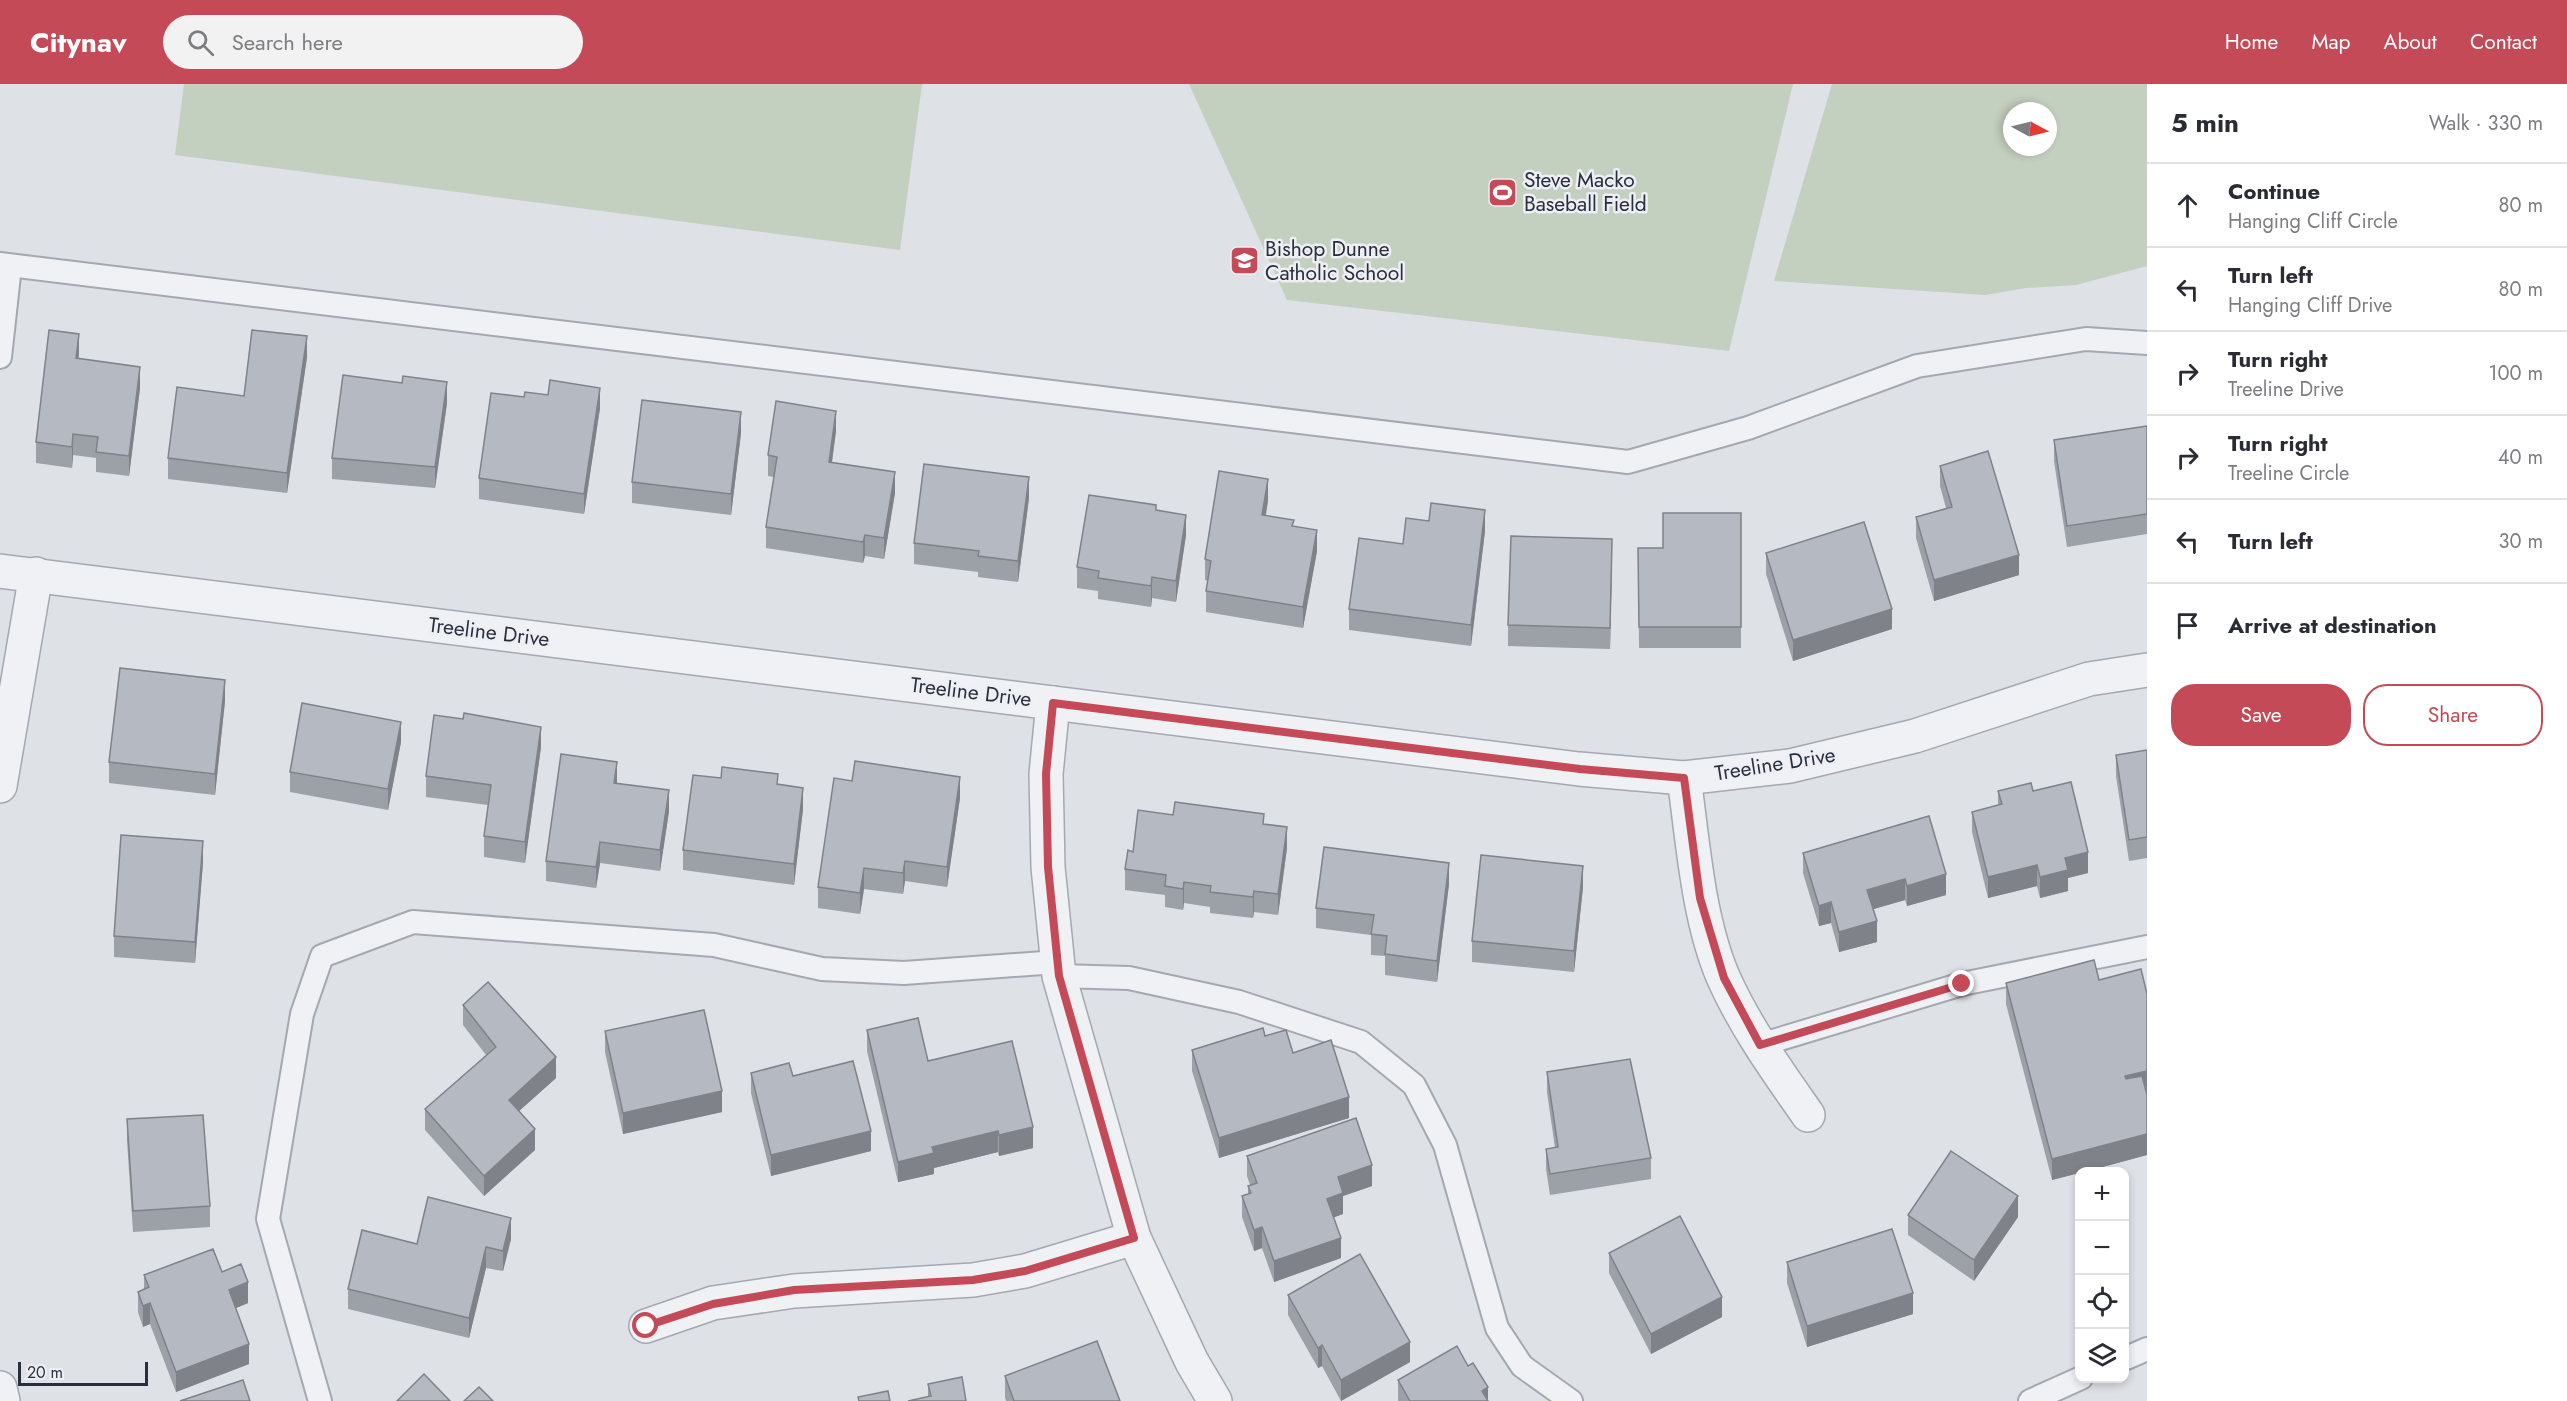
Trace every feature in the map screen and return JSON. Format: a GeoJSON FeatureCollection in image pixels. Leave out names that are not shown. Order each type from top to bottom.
{"type":"FeatureCollection","features":[{"type":"Feature","properties":{"kind":"street","name":"Treeline Drive"},"geometry":{"type":"LineString","coordinates":[[0,571],[1580,769],[1684,778],[1790,766],[1915,736],[2089,680],[2147,670]]}},
{"type":"Feature","properties":{"kind":"street"},"geometry":{"type":"LineString","coordinates":[[0,786],[36,574]]}},
{"type":"Feature","properties":{"kind":"street"},"geometry":{"type":"LineString","coordinates":[[1053,703],[1046,774],[1048,867],[1058,969],[1134,1238],[1192,1362],[1215,1401]]}},
{"type":"Feature","properties":{"kind":"street"},"geometry":{"type":"LineString","coordinates":[[1684,778],[1703,908],[1724,978],[1760,1045],[1808,1115]]}},
{"type":"Feature","properties":{"kind":"street"},"geometry":{"type":"LineString","coordinates":[[646,1326],[713,1304],[794,1290],[984,1279],[1025,1271],[1134,1238]]}},
{"type":"Feature","properties":{"kind":"street"},"geometry":{"type":"LineString","coordinates":[[0,1388],[3,1401]]}},
{"type":"Feature","properties":{"kind":"lane"},"geometry":{"type":"LineString","coordinates":[[0,357],[5,265],[1628,462],[1748,428],[1917,366],[2085,339],[2147,343]]}},
{"type":"Feature","properties":{"kind":"lane"},"geometry":{"type":"LineString","coordinates":[[320,1401],[268,1218],[302,1014],[322,956],[413,922],[714,945],[822,969],[904,973],[1058,969],[1129,978],[1239,1002],[1361,1042],[1414,1085],[1445,1145],[1497,1328],[1522,1366],[1571,1401]]}},
{"type":"Feature","properties":{"kind":"lane"},"geometry":{"type":"LineString","coordinates":[[1760,1045],[1962,984],[2147,948]]}},
{"type":"Feature","properties":{"kind":"lane"},"geometry":{"type":"LineString","coordinates":[[2129,1357],[2147,1349]]}},
{"type":"Feature","properties":{"kind":"lane"},"geometry":{"type":"LineString","coordinates":[[2030,1401],[2075,1381]]}},
{"type":"Feature","properties":{"kind":"green space"},"geometry":{"type":"Polygon","coordinates":[[[184,84],[922,84],[900,250],[175,155],[184,84]]]}},
{"type":"Feature","properties":{"kind":"green space","name":"Steve Macko Baseball Field"},"geometry":{"type":"Polygon","coordinates":[[[1189,84],[1793,84],[1729,351],[1287,300],[1189,84]]]}},
{"type":"Feature","properties":{"kind":"green space"},"geometry":{"type":"Polygon","coordinates":[[[1832,84],[2147,84],[2147,266],[2076,285],[2026,288],[1985,295],[1774,281],[1832,84]]]}},
{"type":"Feature","properties":{"kind":"building"},"geometry":{"type":"Polygon","coordinates":[[[49,330],[79,334],[76,358],[140,367],[129,456],[96,452],[98,437],[73,434],[72,447],[36,442],[49,330]]]}},
{"type":"Feature","properties":{"kind":"building"},"geometry":{"type":"Polygon","coordinates":[[[252,330],[307,336],[287,473],[168,458],[177,387],[244,396],[252,330]]]}},
{"type":"Feature","properties":{"kind":"building"},"geometry":{"type":"Polygon","coordinates":[[[343,375],[402,383],[403,376],[447,382],[435,467],[332,458],[343,375]]]}},
{"type":"Feature","properties":{"kind":"building"},"geometry":{"type":"Polygon","coordinates":[[[550,380],[600,388],[584,494],[479,478],[491,393],[524,397],[525,392],[548,395],[550,380]]]}},
{"type":"Feature","properties":{"kind":"building"},"geometry":{"type":"Polygon","coordinates":[[[642,400],[741,412],[731,494],[632,482],[642,400]]]}},
{"type":"Feature","properties":{"kind":"building"},"geometry":{"type":"Polygon","coordinates":[[[776,401],[836,411],[829,462],[895,472],[884,538],[865,535],[863,542],[766,527],[777,457],[768,455],[776,401]]]}},
{"type":"Feature","properties":{"kind":"building"},"geometry":{"type":"Polygon","coordinates":[[[2147,426],[2147,514],[2067,526],[2054,440],[2147,426]]]}},
{"type":"Feature","properties":{"kind":"building"},"geometry":{"type":"Polygon","coordinates":[[[1988,451],[2019,555],[1934,580],[1916,517],[1952,507],[1940,466],[1988,451]]]}},
{"type":"Feature","properties":{"kind":"building"},"geometry":{"type":"Polygon","coordinates":[[[924,464],[1029,477],[1018,561],[978,556],[979,551],[914,543],[924,464]]]}},
{"type":"Feature","properties":{"kind":"building"},"geometry":{"type":"Polygon","coordinates":[[[1219,471],[1268,479],[1262,515],[1294,520],[1292,526],[1317,530],[1303,607],[1206,591],[1211,561],[1205,559],[1219,471]]]}},
{"type":"Feature","properties":{"kind":"building"},"geometry":{"type":"Polygon","coordinates":[[[1089,495],[1156,505],[1156,510],[1186,515],[1176,581],[1152,577],[1151,586],[1098,578],[1099,571],[1077,567],[1089,495]]]}},
{"type":"Feature","properties":{"kind":"building"},"geometry":{"type":"Polygon","coordinates":[[[1431,503],[1485,510],[1471,625],[1349,609],[1359,538],[1403,544],[1406,518],[1429,521],[1431,503]]]}},
{"type":"Feature","properties":{"kind":"building"},"geometry":{"type":"Polygon","coordinates":[[[1663,513],[1741,513],[1741,627],[1639,627],[1638,548],[1663,548],[1663,513]]]}},
{"type":"Feature","properties":{"kind":"building"},"geometry":{"type":"Polygon","coordinates":[[[1864,522],[1892,609],[1793,640],[1766,553],[1864,522]]]}},
{"type":"Feature","properties":{"kind":"building"},"geometry":{"type":"Polygon","coordinates":[[[1511,536],[1612,539],[1610,628],[1508,625],[1511,536]]]}},
{"type":"Feature","properties":{"kind":"building"},"geometry":{"type":"Polygon","coordinates":[[[120,668],[225,680],[215,774],[109,762],[120,668]]]}},
{"type":"Feature","properties":{"kind":"building"},"geometry":{"type":"Polygon","coordinates":[[[302,703],[401,722],[388,789],[290,772],[302,703]]]}},
{"type":"Feature","properties":{"kind":"building"},"geometry":{"type":"Polygon","coordinates":[[[464,713],[541,727],[525,842],[484,836],[491,785],[426,776],[434,715],[463,719],[464,713]]]}},
{"type":"Feature","properties":{"kind":"building"},"geometry":{"type":"Polygon","coordinates":[[[2147,750],[2147,837],[2129,840],[2116,755],[2147,750]]]}},
{"type":"Feature","properties":{"kind":"building"},"geometry":{"type":"Polygon","coordinates":[[[561,754],[617,762],[614,783],[669,790],[660,850],[600,842],[596,867],[546,861],[561,754]]]}},
{"type":"Feature","properties":{"kind":"building"},"geometry":{"type":"Polygon","coordinates":[[[855,761],[960,777],[947,867],[905,861],[903,873],[864,868],[860,893],[818,887],[834,778],[852,781],[855,761]]]}},
{"type":"Feature","properties":{"kind":"building"},"geometry":{"type":"Polygon","coordinates":[[[722,767],[778,774],[777,784],[803,788],[794,864],[683,850],[693,775],[721,778],[722,767]]]}},
{"type":"Feature","properties":{"kind":"building"},"geometry":{"type":"Polygon","coordinates":[[[2071,782],[2088,852],[2065,858],[2068,870],[2040,877],[2037,865],[1988,877],[1972,812],[2002,804],[1998,791],[2031,783],[2033,791],[2071,782]]]}},
{"type":"Feature","properties":{"kind":"building"},"geometry":{"type":"Polygon","coordinates":[[[1175,802],[1264,814],[1263,824],[1287,827],[1278,894],[1254,891],[1253,897],[1210,892],[1211,886],[1184,882],[1183,889],[1165,886],[1166,875],[1125,869],[1128,850],[1133,852],[1138,810],[1173,815],[1175,802]]]}},
{"type":"Feature","properties":{"kind":"building"},"geometry":{"type":"Polygon","coordinates":[[[1929,816],[1946,874],[1907,886],[1905,879],[1867,890],[1877,921],[1839,932],[1831,902],[1819,906],[1803,853],[1929,816]]]}},
{"type":"Feature","properties":{"kind":"building"},"geometry":{"type":"Polygon","coordinates":[[[121,835],[203,841],[195,942],[114,936],[121,835]]]}},
{"type":"Feature","properties":{"kind":"building"},"geometry":{"type":"Polygon","coordinates":[[[1324,847],[1449,863],[1437,961],[1385,954],[1387,936],[1371,934],[1374,915],[1316,908],[1324,847]]]}},
{"type":"Feature","properties":{"kind":"building"},"geometry":{"type":"Polygon","coordinates":[[[1481,855],[1583,866],[1574,951],[1472,941],[1481,855]]]}},
{"type":"Feature","properties":{"kind":"building"},"geometry":{"type":"Polygon","coordinates":[[[2094,960],[2099,980],[2141,969],[2147,994],[2147,1071],[2125,1076],[2126,1079],[2142,1076],[2147,1095],[2147,1134],[2052,1159],[2006,983],[2094,960]]]}},
{"type":"Feature","properties":{"kind":"building"},"geometry":{"type":"Polygon","coordinates":[[[488,982],[556,1057],[509,1100],[535,1129],[484,1176],[425,1109],[496,1047],[463,1005],[488,982]]]}},
{"type":"Feature","properties":{"kind":"building"},"geometry":{"type":"Polygon","coordinates":[[[704,1010],[722,1091],[623,1113],[605,1031],[704,1010]]]}},
{"type":"Feature","properties":{"kind":"building"},"geometry":{"type":"Polygon","coordinates":[[[918,1018],[928,1061],[1012,1041],[1033,1127],[999,1135],[998,1131],[932,1147],[934,1153],[898,1162],[867,1030],[918,1018]]]}},
{"type":"Feature","properties":{"kind":"building"},"geometry":{"type":"Polygon","coordinates":[[[1263,1028],[1265,1036],[1286,1030],[1293,1053],[1331,1040],[1349,1097],[1219,1138],[1192,1050],[1263,1028]]]}},
{"type":"Feature","properties":{"kind":"building"},"geometry":{"type":"Polygon","coordinates":[[[1630,1059],[1651,1158],[1550,1174],[1546,1149],[1558,1147],[1547,1072],[1630,1059]]]}},
{"type":"Feature","properties":{"kind":"building"},"geometry":{"type":"Polygon","coordinates":[[[853,1061],[871,1131],[771,1155],[751,1073],[789,1063],[793,1076],[853,1061]]]}},
{"type":"Feature","properties":{"kind":"building"},"geometry":{"type":"Polygon","coordinates":[[[203,1115],[210,1206],[133,1211],[127,1119],[203,1115]]]}},
{"type":"Feature","properties":{"kind":"building"},"geometry":{"type":"Polygon","coordinates":[[[1356,1118],[1372,1165],[1338,1177],[1343,1193],[1327,1199],[1341,1238],[1274,1261],[1262,1227],[1254,1230],[1242,1196],[1251,1193],[1248,1186],[1257,1183],[1247,1156],[1356,1118]]]}},
{"type":"Feature","properties":{"kind":"building"},"geometry":{"type":"Polygon","coordinates":[[[1951,1151],[2018,1196],[1974,1260],[1908,1215],[1951,1151]]]}},
{"type":"Feature","properties":{"kind":"building"},"geometry":{"type":"Polygon","coordinates":[[[428,1197],[511,1218],[503,1251],[486,1247],[469,1318],[348,1289],[362,1230],[417,1244],[428,1197]]]}},
{"type":"Feature","properties":{"kind":"building"},"geometry":{"type":"Polygon","coordinates":[[[1680,1216],[1722,1297],[1651,1334],[1609,1253],[1680,1216]]]}},
{"type":"Feature","properties":{"kind":"building"},"geometry":{"type":"Polygon","coordinates":[[[1892,1229],[1913,1293],[1807,1326],[1787,1262],[1892,1229]]]}},
{"type":"Feature","properties":{"kind":"building"},"geometry":{"type":"Polygon","coordinates":[[[213,1249],[222,1272],[241,1264],[248,1282],[229,1290],[249,1344],[176,1372],[150,1303],[143,1306],[138,1292],[149,1287],[144,1275],[213,1249]]]}},
{"type":"Feature","properties":{"kind":"building"},"geometry":{"type":"Polygon","coordinates":[[[1360,1254],[1410,1342],[1341,1380],[1322,1345],[1318,1348],[1288,1295],[1360,1254]]]}},
{"type":"Feature","properties":{"kind":"building"},"geometry":{"type":"Polygon","coordinates":[[[1097,1341],[1120,1401],[1014,1401],[1005,1376],[1097,1341]]]}},
{"type":"Feature","properties":{"kind":"building"},"geometry":{"type":"Polygon","coordinates":[[[1457,1346],[1468,1366],[1473,1363],[1488,1387],[1482,1391],[1488,1401],[1410,1401],[1398,1380],[1457,1346]]]}},
{"type":"Feature","properties":{"kind":"building"},"geometry":{"type":"Polygon","coordinates":[[[424,1374],[450,1401],[397,1401],[424,1374]]]}},
{"type":"Feature","properties":{"kind":"building"},"geometry":{"type":"Polygon","coordinates":[[[962,1377],[966,1401],[908,1401],[931,1396],[928,1384],[962,1377]]]}},
{"type":"Feature","properties":{"kind":"building"},"geometry":{"type":"Polygon","coordinates":[[[243,1380],[250,1401],[180,1401],[243,1380]]]}},
{"type":"Feature","properties":{"kind":"building"},"geometry":{"type":"Polygon","coordinates":[[[479,1387],[493,1401],[464,1401],[479,1387]]]}},
{"type":"Feature","properties":{"kind":"building"},"geometry":{"type":"Polygon","coordinates":[[[888,1391],[890,1401],[859,1401],[858,1397],[888,1391]]]}},
{"type":"Feature","properties":{"kind":"place","name":"Steve Macko Baseball Field"},"geometry":{"type":"Point","coordinates":[1503,192]}},
{"type":"Feature","properties":{"kind":"place","name":"Bishop Dunne Catholic School"},"geometry":{"type":"Point","coordinates":[1244,261]}},
{"type":"Feature","properties":{"kind":"route"},"geometry":{"type":"LineString","coordinates":[[646,1326],[713,1304],[794,1290],[973,1280],[1025,1271],[1134,1238],[1059,976],[1048,867],[1046,774],[1053,703],[1580,769],[1684,778],[1700,898],[1724,978],[1760,1045],[1962,984]]}}]}
